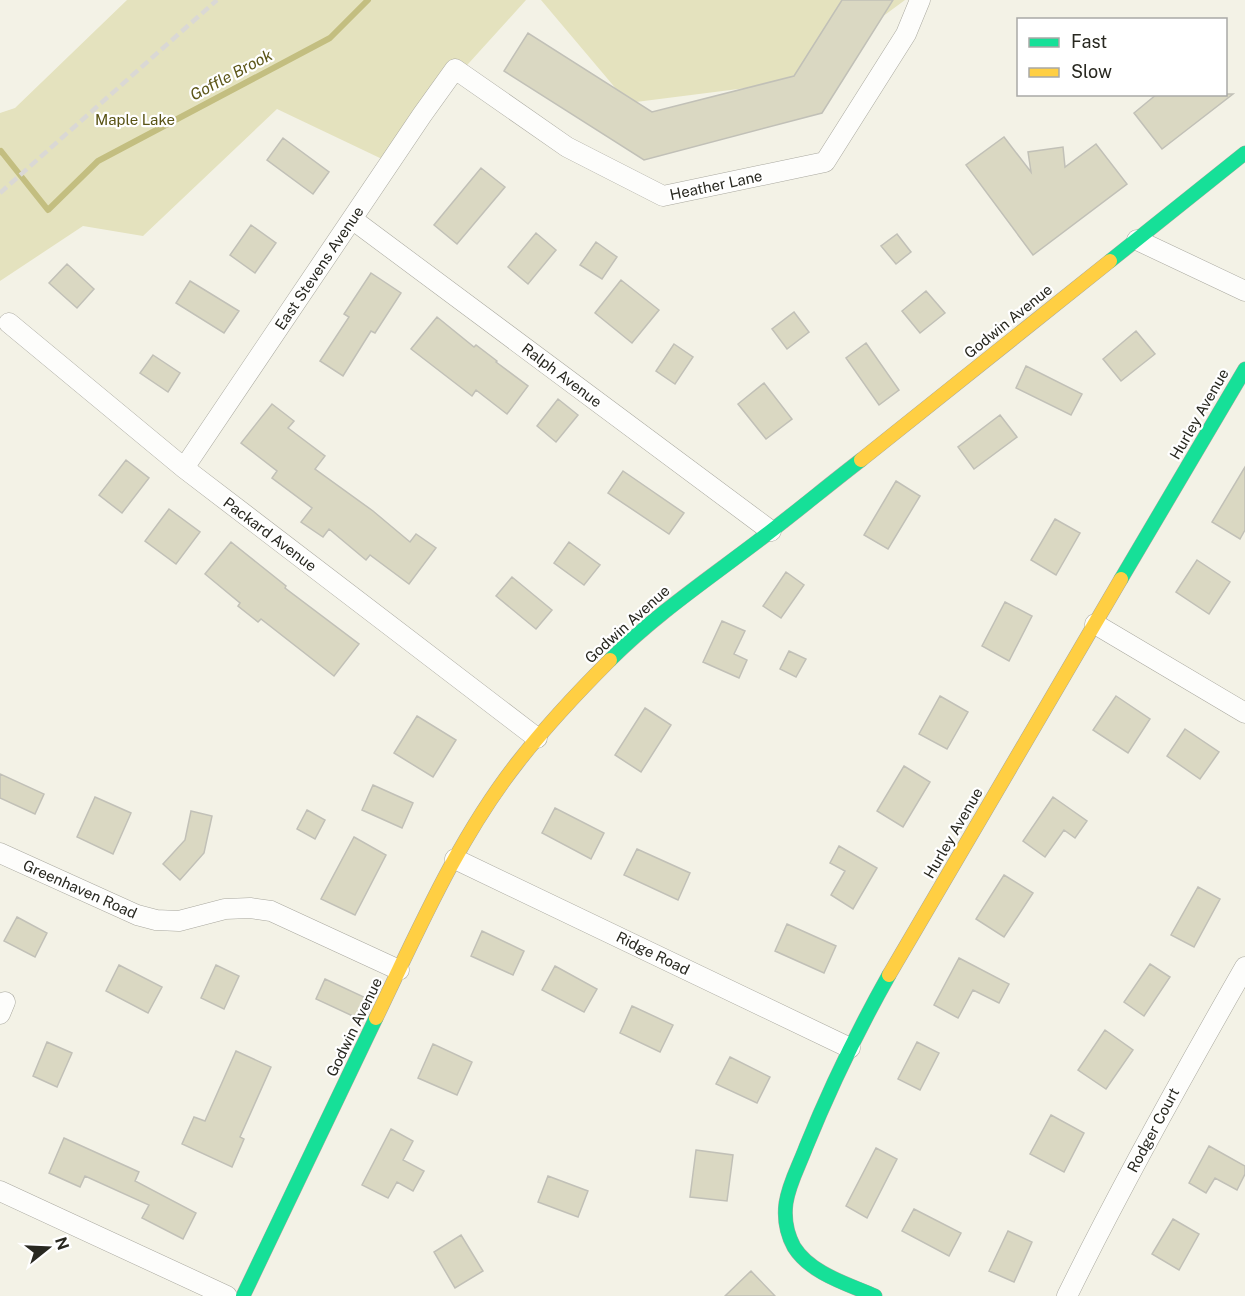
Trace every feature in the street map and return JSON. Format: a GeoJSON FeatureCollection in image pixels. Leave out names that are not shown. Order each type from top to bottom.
{"type":"FeatureCollection","features":[{"type":"Feature","properties":{"kind":"main road","name":"Godwin Avenue"},"geometry":{"type":"LineString","coordinates":[[243,1296],[399,970],[455,859],[484,810],[537,738],[573,696],[626,644],[685,595],[771,531],[1245,153]]}},
{"type":"Feature","properties":{"kind":"main road","name":"Hurley Avenue"},"geometry":{"type":"LineString","coordinates":[[875,1296],[822,1273],[807,1263],[796,1250],[788,1233],[785,1215],[787,1197],[818,1118],[850,1048],[894,967],[1245,369]]}},
{"type":"Feature","properties":{"kind":"street","name":"Heather Lane"},"geometry":{"type":"LineString","coordinates":[[455,69],[567,147],[663,196],[825,162],[906,34],[920,0]]}},
{"type":"Feature","properties":{"kind":"street","name":"East Stevens Avenue"},"geometry":{"type":"LineString","coordinates":[[184,468],[455,69]]}},
{"type":"Feature","properties":{"kind":"street","name":"Ralph Avenue"},"geometry":{"type":"LineString","coordinates":[[352,219],[771,531]]}},
{"type":"Feature","properties":{"kind":"street"},"geometry":{"type":"LineString","coordinates":[[1137,240],[1245,291]]}},
{"type":"Feature","properties":{"kind":"street","name":"Packard Avenue"},"geometry":{"type":"LineString","coordinates":[[9,323],[184,468],[537,738]]}},
{"type":"Feature","properties":{"kind":"street"},"geometry":{"type":"LineString","coordinates":[[1095,624],[1245,713]]}},
{"type":"Feature","properties":{"kind":"street","name":"Greenhaven Road"},"geometry":{"type":"LineString","coordinates":[[0,854],[137,915],[156,920],[179,921],[225,909],[250,908],[271,911],[399,970]]}},
{"type":"Feature","properties":{"kind":"street","name":"Ridge Road"},"geometry":{"type":"LineString","coordinates":[[455,859],[850,1048]]}},
{"type":"Feature","properties":{"kind":"street","name":"Rodger Court"},"geometry":{"type":"LineString","coordinates":[[1067,1296],[1162,1111],[1245,967]]}},
{"type":"Feature","properties":{"kind":"street"},"geometry":{"type":"LineString","coordinates":[[0,1191],[227,1296]]}},
{"type":"Feature","properties":{"kind":"green space","name":"Maple Lake"},"geometry":{"type":"Polygon","coordinates":[[[127,0],[526,0],[382,159],[277,109],[143,236],[83,226],[0,281],[0,113],[15,108],[127,0]]]}},
{"type":"Feature","properties":{"kind":"green space"},"geometry":{"type":"Polygon","coordinates":[[[541,0],[905,0],[794,82],[628,103],[541,0]]]}},
{"type":"Feature","properties":{"kind":"building"},"geometry":{"type":"Polygon","coordinates":[[[842,0],[893,0],[822,113],[644,160],[504,71],[528,33],[652,112],[794,76],[842,0]]]}},
{"type":"Feature","properties":{"kind":"building"},"geometry":{"type":"Polygon","coordinates":[[[1227,94],[1233,94],[1162,149],[1134,113],[1155,96],[1227,96],[1227,94]]]}},
{"type":"Feature","properties":{"kind":"building"},"geometry":{"type":"Polygon","coordinates":[[[1004,137],[1031,172],[1028,152],[1063,147],[1065,167],[1096,144],[1127,184],[1033,255],[966,165],[1004,137]]]}},
{"type":"Feature","properties":{"kind":"building"},"geometry":{"type":"Polygon","coordinates":[[[283,138],[329,172],[313,194],[267,160],[283,138]]]}},
{"type":"Feature","properties":{"kind":"building"},"geometry":{"type":"Polygon","coordinates":[[[481,168],[505,187],[457,244],[434,225],[481,168]]]}},
{"type":"Feature","properties":{"kind":"building"},"geometry":{"type":"Polygon","coordinates":[[[251,225],[276,243],[255,273],[230,255],[251,225]]]}},
{"type":"Feature","properties":{"kind":"building"},"geometry":{"type":"Polygon","coordinates":[[[536,233],[556,250],[528,284],[508,267],[536,233]]]}},
{"type":"Feature","properties":{"kind":"building"},"geometry":{"type":"Polygon","coordinates":[[[897,234],[911,252],[896,264],[881,246],[897,234]]]}},
{"type":"Feature","properties":{"kind":"building"},"geometry":{"type":"Polygon","coordinates":[[[596,242],[617,257],[602,279],[580,265],[596,242]]]}},
{"type":"Feature","properties":{"kind":"building"},"geometry":{"type":"Polygon","coordinates":[[[67,264],[94,289],[77,308],[49,283],[67,264]]]}},
{"type":"Feature","properties":{"kind":"building"},"geometry":{"type":"Polygon","coordinates":[[[371,273],[401,293],[375,333],[371,331],[343,376],[320,361],[349,317],[344,314],[371,273]]]}},
{"type":"Feature","properties":{"kind":"building"},"geometry":{"type":"Polygon","coordinates":[[[621,280],[659,310],[632,343],[595,313],[621,280]]]}},
{"type":"Feature","properties":{"kind":"building"},"geometry":{"type":"Polygon","coordinates":[[[190,281],[239,311],[224,333],[176,303],[190,281]]]}},
{"type":"Feature","properties":{"kind":"building"},"geometry":{"type":"Polygon","coordinates":[[[926,291],[945,313],[920,333],[902,311],[926,291]]]}},
{"type":"Feature","properties":{"kind":"building"},"geometry":{"type":"Polygon","coordinates":[[[794,312],[809,332],[787,349],[772,329],[794,312]]]}},
{"type":"Feature","properties":{"kind":"building"},"geometry":{"type":"Polygon","coordinates":[[[437,317],[528,386],[507,414],[476,390],[472,396],[411,349],[437,317]]]}},
{"type":"Feature","properties":{"kind":"building"},"geometry":{"type":"Polygon","coordinates":[[[1136,331],[1155,354],[1121,381],[1103,359],[1136,331]]]}},
{"type":"Feature","properties":{"kind":"building"},"geometry":{"type":"Polygon","coordinates":[[[866,343],[899,390],[879,405],[846,358],[866,343]]]}},
{"type":"Feature","properties":{"kind":"building"},"geometry":{"type":"Polygon","coordinates":[[[674,344],[693,357],[675,384],[656,371],[674,344]]]}},
{"type":"Feature","properties":{"kind":"building"},"geometry":{"type":"Polygon","coordinates":[[[153,355],[180,373],[168,392],[140,373],[153,355]]]}},
{"type":"Feature","properties":{"kind":"building"},"geometry":{"type":"Polygon","coordinates":[[[1026,366],[1082,394],[1071,415],[1016,388],[1026,366]]]}},
{"type":"Feature","properties":{"kind":"building"},"geometry":{"type":"Polygon","coordinates":[[[764,383],[792,419],[766,439],[738,404],[764,383]]]}},
{"type":"Feature","properties":{"kind":"building"},"geometry":{"type":"Polygon","coordinates":[[[558,399],[578,415],[556,442],[537,426],[558,399]]]}},
{"type":"Feature","properties":{"kind":"building"},"geometry":{"type":"Polygon","coordinates":[[[272,404],[294,421],[288,428],[325,456],[315,469],[373,511],[410,542],[416,534],[436,548],[409,584],[370,555],[366,560],[329,529],[323,537],[301,522],[312,508],[272,478],[277,471],[241,443],[272,404]]]}},
{"type":"Feature","properties":{"kind":"building"},"geometry":{"type":"Polygon","coordinates":[[[1000,415],[1017,437],[974,469],[958,447],[1000,415]]]}},
{"type":"Feature","properties":{"kind":"building"},"geometry":{"type":"Polygon","coordinates":[[[126,460],[149,478],[122,513],[99,495],[126,460]]]}},
{"type":"Feature","properties":{"kind":"building"},"geometry":{"type":"Polygon","coordinates":[[[1245,467],[1245,530],[1240,539],[1212,522],[1245,467]]]}},
{"type":"Feature","properties":{"kind":"building"},"geometry":{"type":"Polygon","coordinates":[[[623,471],[684,513],[669,534],[608,493],[623,471]]]}},
{"type":"Feature","properties":{"kind":"building"},"geometry":{"type":"Polygon","coordinates":[[[896,481],[920,496],[888,549],[864,535],[896,481]]]}},
{"type":"Feature","properties":{"kind":"building"},"geometry":{"type":"Polygon","coordinates":[[[169,509],[200,532],[176,564],[145,541],[169,509]]]}},
{"type":"Feature","properties":{"kind":"building"},"geometry":{"type":"Polygon","coordinates":[[[1055,519],[1080,533],[1056,575],[1031,560],[1055,519]]]}},
{"type":"Feature","properties":{"kind":"building"},"geometry":{"type":"Polygon","coordinates":[[[231,542],[286,586],[285,588],[359,644],[334,676],[261,619],[258,622],[238,606],[240,603],[205,574],[231,542]]]}},
{"type":"Feature","properties":{"kind":"building"},"geometry":{"type":"Polygon","coordinates":[[[569,542],[600,565],[584,585],[554,563],[569,542]]]}},
{"type":"Feature","properties":{"kind":"building"},"geometry":{"type":"Polygon","coordinates":[[[1197,560],[1230,582],[1209,614],[1176,592],[1197,560]]]}},
{"type":"Feature","properties":{"kind":"building"},"geometry":{"type":"Polygon","coordinates":[[[786,572],[804,585],[781,618],[763,606],[786,572]]]}},
{"type":"Feature","properties":{"kind":"building"},"geometry":{"type":"Polygon","coordinates":[[[512,577],[552,610],[536,629],[496,596],[512,577]]]}},
{"type":"Feature","properties":{"kind":"building"},"geometry":{"type":"Polygon","coordinates":[[[1005,602],[1032,616],[1009,661],[982,646],[1005,602]]]}},
{"type":"Feature","properties":{"kind":"building"},"geometry":{"type":"Polygon","coordinates":[[[722,621],[745,631],[734,654],[747,660],[739,678],[703,662],[722,621]]]}},
{"type":"Feature","properties":{"kind":"building"},"geometry":{"type":"Polygon","coordinates":[[[789,651],[806,659],[796,677],[780,669],[789,651]]]}},
{"type":"Feature","properties":{"kind":"building"},"geometry":{"type":"Polygon","coordinates":[[[940,696],[968,712],[947,749],[919,734],[940,696]]]}},
{"type":"Feature","properties":{"kind":"building"},"geometry":{"type":"Polygon","coordinates":[[[1116,696],[1150,719],[1128,753],[1093,730],[1116,696]]]}},
{"type":"Feature","properties":{"kind":"building"},"geometry":{"type":"Polygon","coordinates":[[[645,708],[671,725],[641,772],[615,755],[645,708]]]}},
{"type":"Feature","properties":{"kind":"building"},"geometry":{"type":"Polygon","coordinates":[[[417,716],[456,740],[433,777],[394,753],[417,716]]]}},
{"type":"Feature","properties":{"kind":"building"},"geometry":{"type":"Polygon","coordinates":[[[1185,729],[1219,752],[1200,779],[1167,756],[1185,729]]]}},
{"type":"Feature","properties":{"kind":"building"},"geometry":{"type":"Polygon","coordinates":[[[904,766],[930,782],[903,827],[877,811],[904,766]]]}},
{"type":"Feature","properties":{"kind":"building"},"geometry":{"type":"Polygon","coordinates":[[[0,774],[44,794],[35,814],[0,798],[0,774]]]}},
{"type":"Feature","properties":{"kind":"building"},"geometry":{"type":"Polygon","coordinates":[[[373,785],[413,803],[402,828],[362,810],[373,785]]]}},
{"type":"Feature","properties":{"kind":"building"},"geometry":{"type":"Polygon","coordinates":[[[95,797],[131,813],[113,854],[77,837],[95,797]]]}},
{"type":"Feature","properties":{"kind":"building"},"geometry":{"type":"Polygon","coordinates":[[[1053,797],[1087,821],[1075,838],[1064,830],[1045,857],[1023,841],[1053,797]]]}},
{"type":"Feature","properties":{"kind":"building"},"geometry":{"type":"Polygon","coordinates":[[[555,808],[604,833],[591,859],[542,833],[555,808]]]}},
{"type":"Feature","properties":{"kind":"building"},"geometry":{"type":"Polygon","coordinates":[[[307,810],[325,820],[315,839],[297,829],[307,810]]]}},
{"type":"Feature","properties":{"kind":"building"},"geometry":{"type":"Polygon","coordinates":[[[191,811],[212,816],[204,853],[180,880],[163,864],[185,840],[191,811]]]}},
{"type":"Feature","properties":{"kind":"building"},"geometry":{"type":"Polygon","coordinates":[[[354,837],[386,855],[355,915],[321,899],[354,837]]]}},
{"type":"Feature","properties":{"kind":"building"},"geometry":{"type":"Polygon","coordinates":[[[839,846],[877,868],[853,909],[831,895],[845,871],[830,863],[839,846]]]}},
{"type":"Feature","properties":{"kind":"building"},"geometry":{"type":"Polygon","coordinates":[[[637,849],[690,873],[678,900],[624,875],[637,849]]]}},
{"type":"Feature","properties":{"kind":"building"},"geometry":{"type":"Polygon","coordinates":[[[1004,875],[1033,893],[1004,937],[976,919],[1004,875]]]}},
{"type":"Feature","properties":{"kind":"building"},"geometry":{"type":"Polygon","coordinates":[[[1198,887],[1220,899],[1194,947],[1171,935],[1198,887]]]}},
{"type":"Feature","properties":{"kind":"building"},"geometry":{"type":"Polygon","coordinates":[[[17,917],[47,933],[35,957],[4,941],[17,917]]]}},
{"type":"Feature","properties":{"kind":"building"},"geometry":{"type":"Polygon","coordinates":[[[787,924],[836,946],[824,973],[775,951],[787,924]]]}},
{"type":"Feature","properties":{"kind":"building"},"geometry":{"type":"Polygon","coordinates":[[[482,931],[524,951],[513,975],[471,956],[482,931]]]}},
{"type":"Feature","properties":{"kind":"building"},"geometry":{"type":"Polygon","coordinates":[[[959,958],[1009,984],[999,1003],[973,990],[958,1018],[934,1005],[959,958]]]}},
{"type":"Feature","properties":{"kind":"building"},"geometry":{"type":"Polygon","coordinates":[[[1150,964],[1170,977],[1144,1016],[1124,1002],[1150,964]]]}},
{"type":"Feature","properties":{"kind":"building"},"geometry":{"type":"Polygon","coordinates":[[[119,965],[162,987],[148,1013],[106,991],[119,965]]]}},
{"type":"Feature","properties":{"kind":"building"},"geometry":{"type":"Polygon","coordinates":[[[216,965],[239,976],[224,1009],[201,998],[216,965]]]}},
{"type":"Feature","properties":{"kind":"building"},"geometry":{"type":"Polygon","coordinates":[[[555,966],[597,989],[584,1012],[542,990],[555,966]]]}},
{"type":"Feature","properties":{"kind":"building"},"geometry":{"type":"Polygon","coordinates":[[[325,979],[366,998],[357,1018],[316,999],[325,979]]]}},
{"type":"Feature","properties":{"kind":"building"},"geometry":{"type":"Polygon","coordinates":[[[632,1006],[673,1025],[660,1052],[620,1033],[632,1006]]]}},
{"type":"Feature","properties":{"kind":"building"},"geometry":{"type":"Polygon","coordinates":[[[1105,1030],[1133,1050],[1106,1089],[1078,1070],[1105,1030]]]}},
{"type":"Feature","properties":{"kind":"building"},"geometry":{"type":"Polygon","coordinates":[[[47,1042],[72,1053],[57,1087],[33,1076],[47,1042]]]}},
{"type":"Feature","properties":{"kind":"building"},"geometry":{"type":"Polygon","coordinates":[[[917,1042],[939,1053],[920,1090],[898,1079],[917,1042]]]}},
{"type":"Feature","properties":{"kind":"building"},"geometry":{"type":"Polygon","coordinates":[[[433,1044],[472,1062],[457,1095],[418,1078],[433,1044]]]}},
{"type":"Feature","properties":{"kind":"building"},"geometry":{"type":"Polygon","coordinates":[[[236,1051],[271,1067],[240,1137],[244,1139],[232,1167],[182,1144],[194,1117],[205,1121],[236,1051]]]}},
{"type":"Feature","properties":{"kind":"building"},"geometry":{"type":"Polygon","coordinates":[[[730,1057],[770,1077],[757,1103],[716,1084],[730,1057]]]}},
{"type":"Feature","properties":{"kind":"building"},"geometry":{"type":"Polygon","coordinates":[[[1051,1115],[1084,1133],[1064,1172],[1030,1154],[1051,1115]]]}},
{"type":"Feature","properties":{"kind":"building"},"geometry":{"type":"Polygon","coordinates":[[[391,1129],[413,1141],[403,1160],[424,1171],[413,1191],[397,1182],[388,1198],[362,1185],[391,1129]]]}},
{"type":"Feature","properties":{"kind":"building"},"geometry":{"type":"Polygon","coordinates":[[[64,1138],[139,1172],[135,1181],[196,1213],[183,1239],[142,1218],[149,1205],[85,1176],[80,1187],[49,1173],[64,1138]]]}},
{"type":"Feature","properties":{"kind":"building"},"geometry":{"type":"Polygon","coordinates":[[[1209,1146],[1245,1166],[1245,1174],[1237,1190],[1215,1178],[1206,1193],[1189,1183],[1209,1146]]]}},
{"type":"Feature","properties":{"kind":"building"},"geometry":{"type":"Polygon","coordinates":[[[876,1148],[897,1159],[867,1218],[846,1206],[876,1148]]]}},
{"type":"Feature","properties":{"kind":"building"},"geometry":{"type":"Polygon","coordinates":[[[696,1150],[733,1155],[727,1201],[690,1197],[696,1150]]]}},
{"type":"Feature","properties":{"kind":"building"},"geometry":{"type":"Polygon","coordinates":[[[548,1176],[588,1191],[578,1217],[538,1202],[548,1176]]]}},
{"type":"Feature","properties":{"kind":"building"},"geometry":{"type":"Polygon","coordinates":[[[914,1209],[961,1233],[949,1256],[902,1231],[914,1209]]]}},
{"type":"Feature","properties":{"kind":"building"},"geometry":{"type":"Polygon","coordinates":[[[1173,1219],[1199,1234],[1179,1270],[1152,1254],[1173,1219]]]}},
{"type":"Feature","properties":{"kind":"building"},"geometry":{"type":"Polygon","coordinates":[[[1008,1231],[1032,1242],[1014,1282],[989,1271],[1008,1231]]]}},
{"type":"Feature","properties":{"kind":"building"},"geometry":{"type":"Polygon","coordinates":[[[461,1235],[483,1271],[455,1288],[434,1252],[461,1235]]]}},
{"type":"Feature","properties":{"kind":"building"},"geometry":{"type":"Polygon","coordinates":[[[751,1271],[775,1296],[725,1296],[751,1271]]]}},
{"type":"Feature","properties":{"kind":"waterway","name":"Goffle Brook"},"geometry":{"type":"LineString","coordinates":[[0,152],[48,210],[98,161],[330,38],[368,0]]}},
{"type":"Feature","properties":{"kind":"railway"},"geometry":{"type":"LineString","coordinates":[[0,193],[217,0]]}},
{"type":"Feature","properties":{"kind":"traffic: fast"},"geometry":{"type":"LineString","coordinates":[[1110,261],[1245,153]]}},
{"type":"Feature","properties":{"kind":"traffic: fast"},"geometry":{"type":"LineString","coordinates":[[1121,579],[1245,369]]}},
{"type":"Feature","properties":{"kind":"traffic: fast"},"geometry":{"type":"LineString","coordinates":[[610,660],[668,609],[861,460]]}},
{"type":"Feature","properties":{"kind":"traffic: fast"},"geometry":{"type":"LineString","coordinates":[[875,1296],[831,1277],[801,1256],[790,1237],[785,1209],[792,1182],[825,1103],[855,1038],[889,975]]}},
{"type":"Feature","properties":{"kind":"traffic: fast"},"geometry":{"type":"LineString","coordinates":[[243,1296],[376,1018]]}},
{"type":"Feature","properties":{"kind":"traffic: slow"},"geometry":{"type":"LineString","coordinates":[[861,460],[1110,261]]}},
{"type":"Feature","properties":{"kind":"traffic: slow"},"geometry":{"type":"LineString","coordinates":[[889,975],[1121,579]]}},
{"type":"Feature","properties":{"kind":"traffic: slow"},"geometry":{"type":"LineString","coordinates":[[376,1018],[440,886],[496,791],[562,710],[610,660]]}}]}
